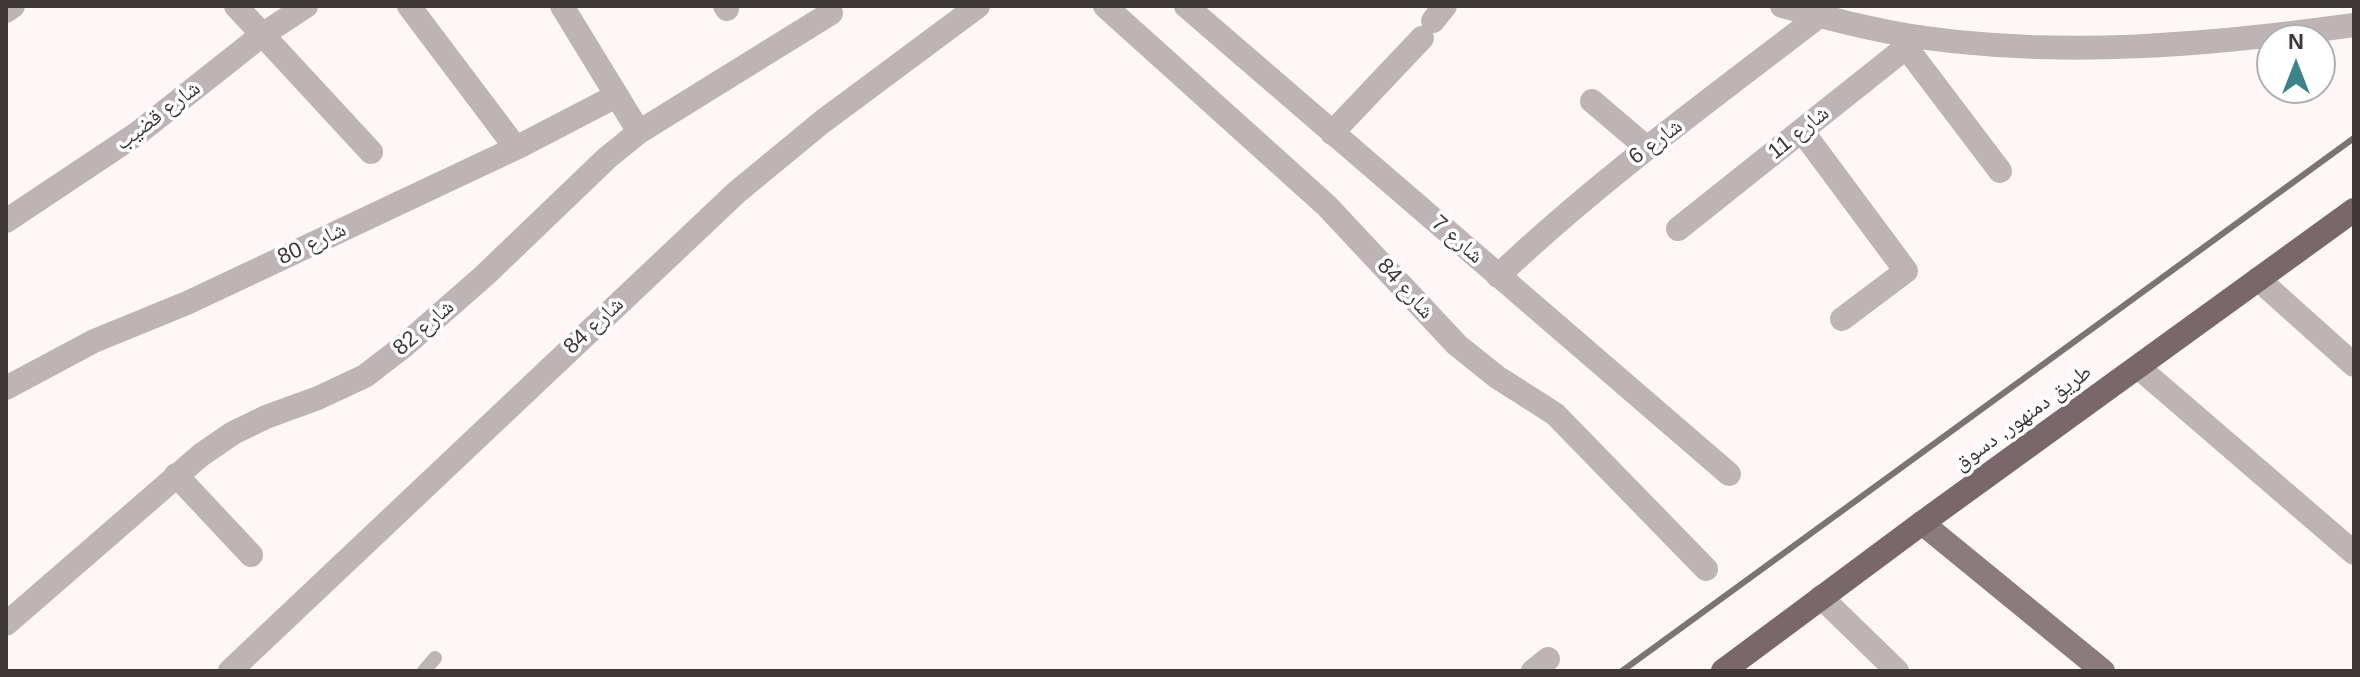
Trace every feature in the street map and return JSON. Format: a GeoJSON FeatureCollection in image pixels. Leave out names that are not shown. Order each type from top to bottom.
{"type":"FeatureCollection","features":[{"type":"Feature","properties":{"kind":"highway","name":"طريق دمنهور, دسوق"},"geometry":{"type":"LineString","coordinates":[[1723,671],[2354,210]]}},
{"type":"Feature","properties":{"kind":"main road"},"geometry":{"type":"LineString","coordinates":[[1922,523],[2103,671]]}},
{"type":"Feature","properties":{"kind":"street"},"geometry":{"type":"LineString","coordinates":[[6,11],[13,6]]}},
{"type":"Feature","properties":{"kind":"street"},"geometry":{"type":"LineString","coordinates":[[236,6],[371,152]]}},
{"type":"Feature","properties":{"kind":"street","name":"شارع قضيب"},"geometry":{"type":"LineString","coordinates":[[6,221],[138,133],[262,35],[306,6]]}},
{"type":"Feature","properties":{"kind":"street"},"geometry":{"type":"LineString","coordinates":[[409,6],[516,148]]}},
{"type":"Feature","properties":{"kind":"street"},"geometry":{"type":"LineString","coordinates":[[562,6],[639,132]]}},
{"type":"Feature","properties":{"kind":"street","name":"شارع 84"},"geometry":{"type":"LineString","coordinates":[[230,671],[737,192],[822,122],[978,6]]}},
{"type":"Feature","properties":{"kind":"street","name":"شارع 84"},"geometry":{"type":"LineString","coordinates":[[1105,6],[1327,206],[1457,345],[1478,364],[1536,401],[1572,429],[1706,569]]}},
{"type":"Feature","properties":{"kind":"street","name":"شارع 7"},"geometry":{"type":"LineString","coordinates":[[1186,6],[1729,474]]}},
{"type":"Feature","properties":{"kind":"street"},"geometry":{"type":"LineString","coordinates":[[1782,6],[1912,42],[2014,46],[2122,48],[2247,39],[2354,25]]}},
{"type":"Feature","properties":{"kind":"street","name":"شارع 82"},"geometry":{"type":"LineString","coordinates":[[6,624],[176,475],[233,433],[343,387],[385,361],[485,275],[607,158],[639,132],[831,13]]}},
{"type":"Feature","properties":{"kind":"street","name":"شارع 6"},"geometry":{"type":"LineString","coordinates":[[1498,276],[1568,211],[1819,16]]}},
{"type":"Feature","properties":{"kind":"street"},"geometry":{"type":"LineString","coordinates":[[1332,133],[1433,22]]}},
{"type":"Feature","properties":{"kind":"street"},"geometry":{"type":"LineString","coordinates":[[1912,42],[2000,171]]}},
{"type":"Feature","properties":{"kind":"street","name":"شارع 11"},"geometry":{"type":"LineString","coordinates":[[1678,229],[1912,42]]}},
{"type":"Feature","properties":{"kind":"street","name":"شارع 80"},"geometry":{"type":"LineString","coordinates":[[6,388],[94,341],[187,303],[516,148],[616,96]]}},
{"type":"Feature","properties":{"kind":"street"},"geometry":{"type":"LineString","coordinates":[[1592,101],[1647,148]]}},
{"type":"Feature","properties":{"kind":"street"},"geometry":{"type":"LineString","coordinates":[[1802,131],[1906,269],[1842,319]]}},
{"type":"Feature","properties":{"kind":"street"},"geometry":{"type":"LineString","coordinates":[[2258,279],[2354,365]]}},
{"type":"Feature","properties":{"kind":"street"},"geometry":{"type":"LineString","coordinates":[[2138,367],[2354,553]]}},
{"type":"Feature","properties":{"kind":"street"},"geometry":{"type":"LineString","coordinates":[[176,475],[251,555]]}},
{"type":"Feature","properties":{"kind":"street"},"geometry":{"type":"LineString","coordinates":[[1821,597],[1897,671]]}},
{"type":"Feature","properties":{"kind":"lane"},"geometry":{"type":"LineString","coordinates":[[424,671],[435,658]]}},
{"type":"Feature","properties":{"kind":"railway"},"geometry":{"type":"LineString","coordinates":[[1622,671],[2354,138]]}}]}
